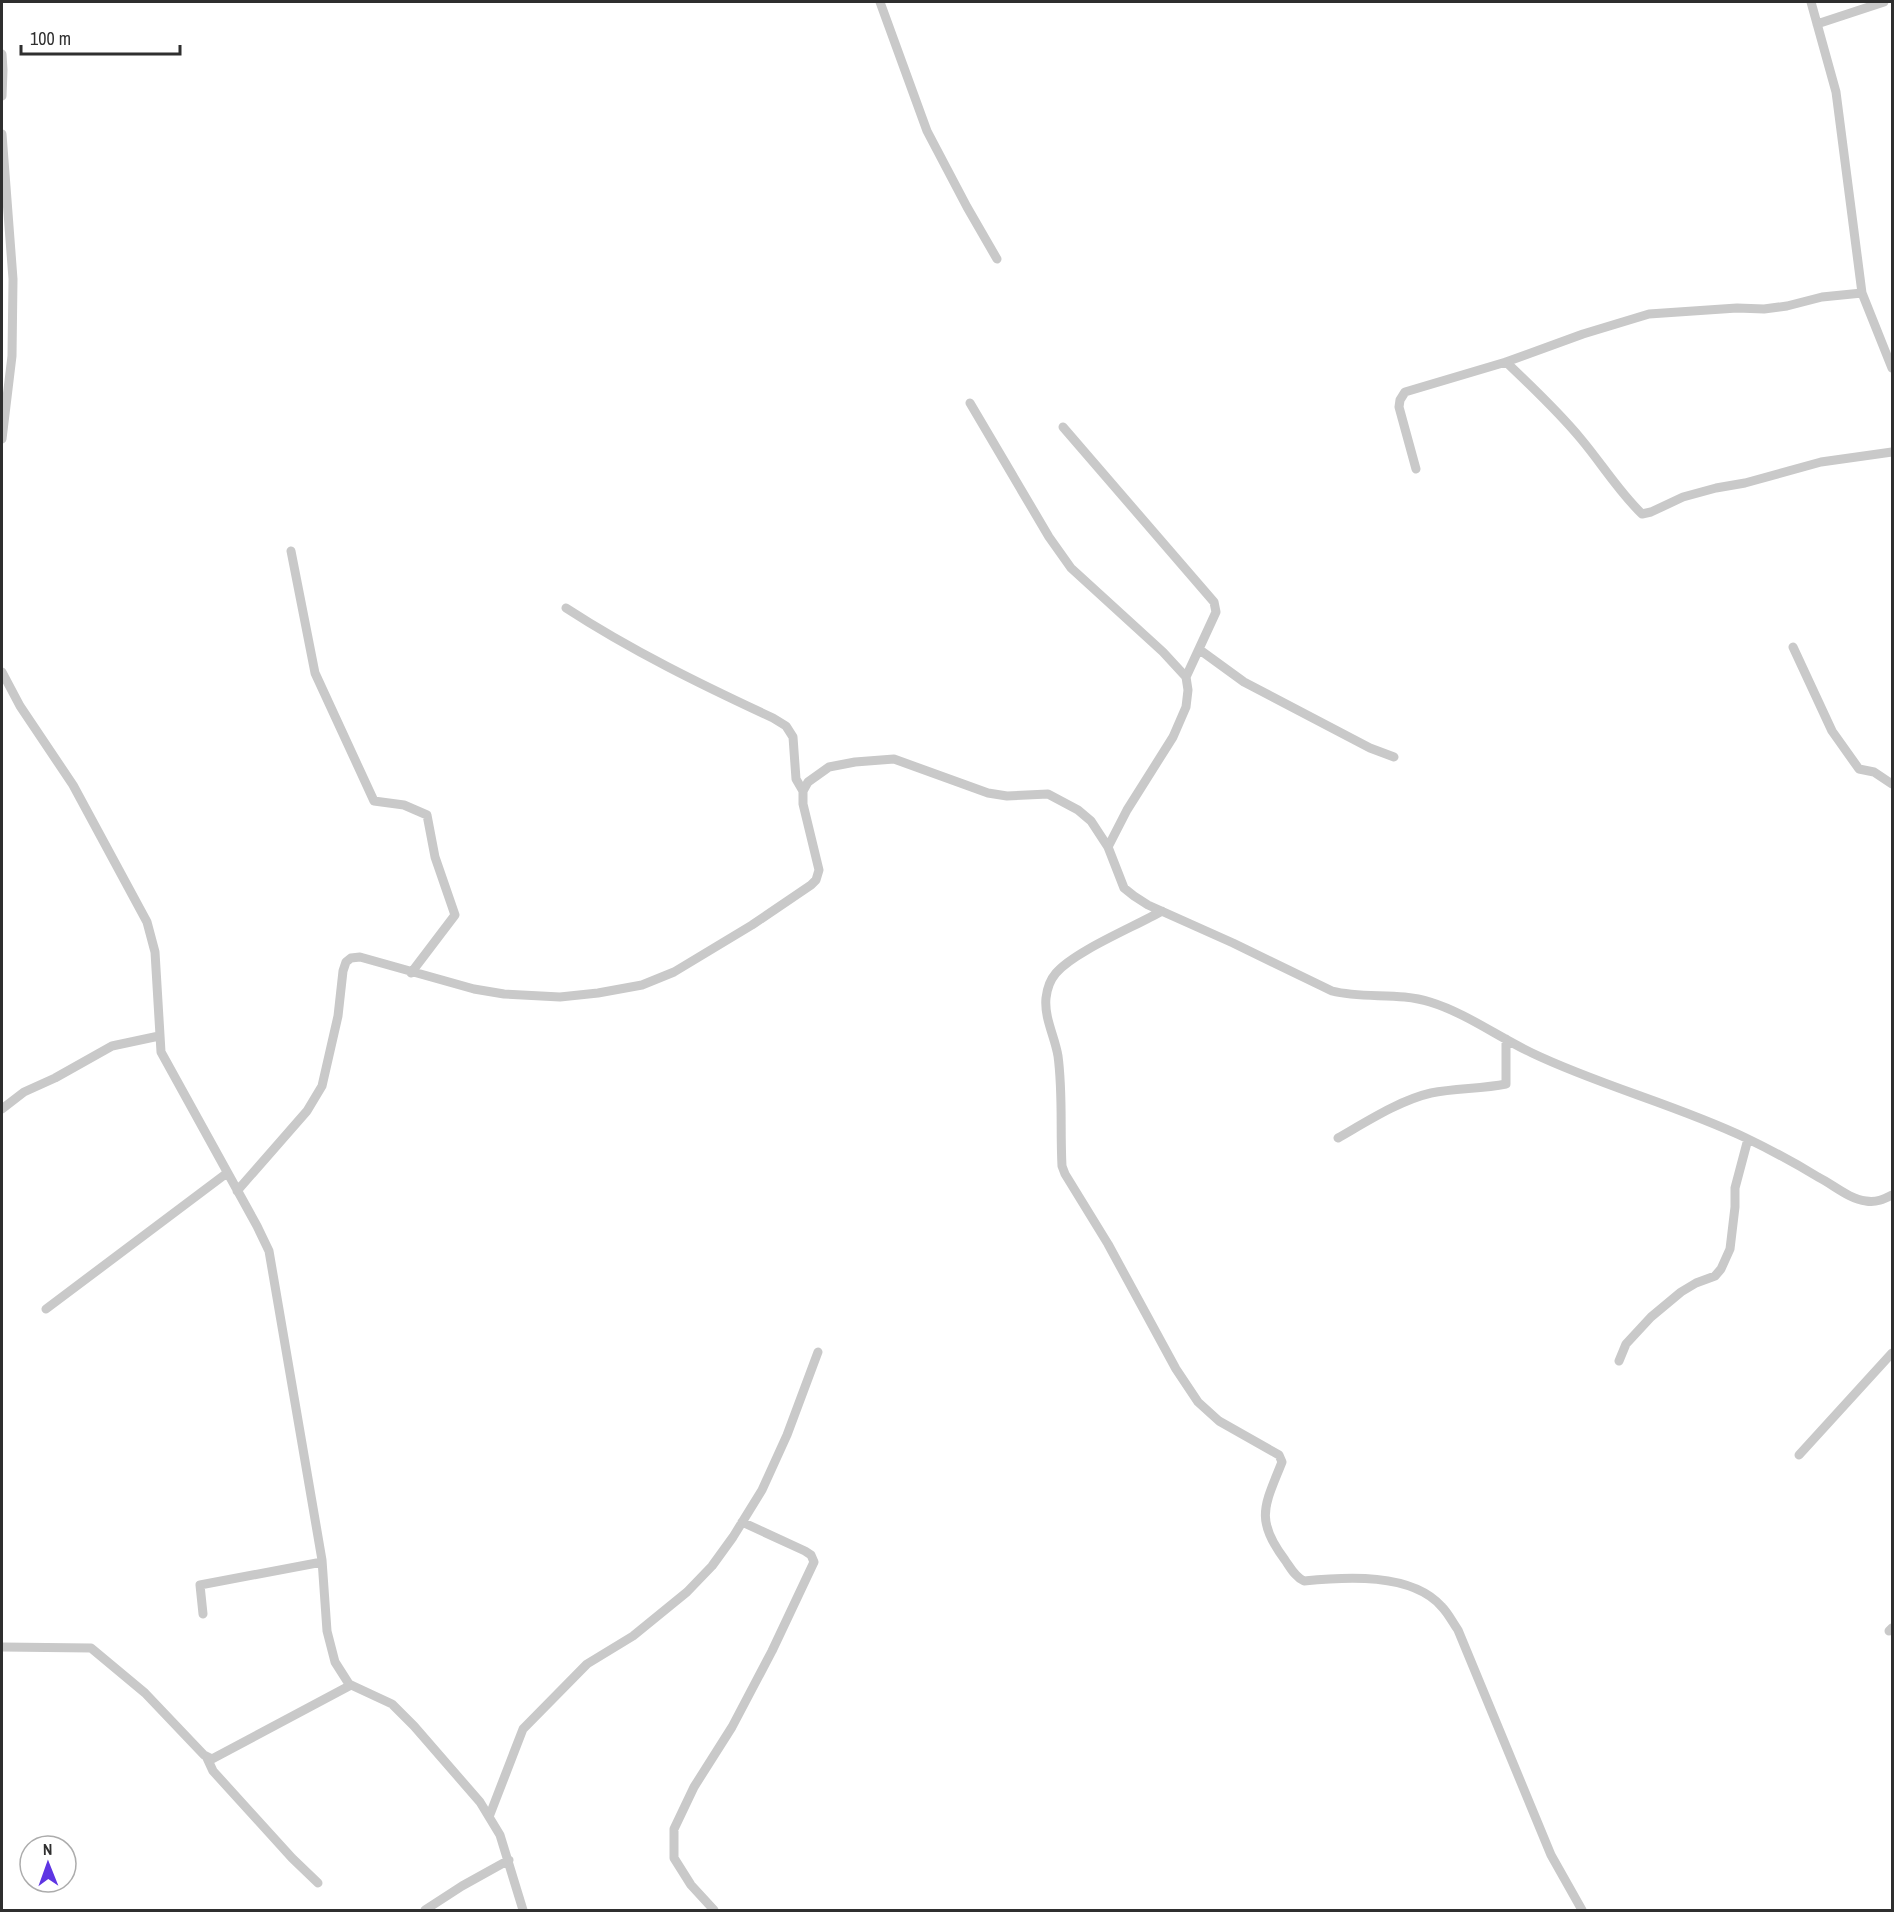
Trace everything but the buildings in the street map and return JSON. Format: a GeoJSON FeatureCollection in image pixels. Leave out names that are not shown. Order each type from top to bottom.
{"type":"FeatureCollection","features":[{"type":"Feature","properties":{"kind":"street"},"geometry":{"type":"LineString","coordinates":[[880,2],[927,131],[997,259]]}},
{"type":"Feature","properties":{"kind":"street"},"geometry":{"type":"LineString","coordinates":[[1811,2],[1836,92],[1862,293],[1893,368]]}},
{"type":"Feature","properties":{"kind":"street"},"geometry":{"type":"LineString","coordinates":[[1817,24],[1884,2]]}},
{"type":"Feature","properties":{"kind":"street"},"geometry":{"type":"LineString","coordinates":[[2,54],[2,96]]}},
{"type":"Feature","properties":{"kind":"street"},"geometry":{"type":"LineString","coordinates":[[2,134],[13,290],[12,356],[2,439]]}},
{"type":"Feature","properties":{"kind":"street"},"geometry":{"type":"LineString","coordinates":[[1416,469],[1399,407],[1405,392],[1506,362],[1582,334],[1649,314],[1737,308],[1764,309],[1822,297],[1862,293]]}},
{"type":"Feature","properties":{"kind":"street"},"geometry":{"type":"LineString","coordinates":[[1506,362],[1581,438],[1628,500],[1642,514],[1683,497],[1821,462],[1893,452]]}},
{"type":"Feature","properties":{"kind":"street"},"geometry":{"type":"LineString","coordinates":[[970,403],[1049,537],[1071,568],[1163,652],[1186,677],[1188,690],[1186,707],[1173,738],[1127,810],[1108,847]]}},
{"type":"Feature","properties":{"kind":"street"},"geometry":{"type":"LineString","coordinates":[[1063,427],[1214,602],[1216,612],[1186,677]]}},
{"type":"Feature","properties":{"kind":"street"},"geometry":{"type":"LineString","coordinates":[[291,551],[315,673],[374,801],[404,805],[428,815],[435,857],[455,915],[411,973]]}},
{"type":"Feature","properties":{"kind":"street"},"geometry":{"type":"LineString","coordinates":[[566,608],[612,638],[786,726],[794,737],[796,779],[803,791]]}},
{"type":"Feature","properties":{"kind":"street"},"geometry":{"type":"LineString","coordinates":[[1793,647],[1832,731],[1859,769],[1874,772],[1893,784]]}},
{"type":"Feature","properties":{"kind":"street"},"geometry":{"type":"LineString","coordinates":[[1200,650],[1244,682],[1370,748],[1394,757]]}},
{"type":"Feature","properties":{"kind":"street"},"geometry":{"type":"LineString","coordinates":[[2,672],[25,713],[73,785],[147,922],[155,952],[161,1053],[269,1251],[322,1562],[327,1631],[335,1662],[351,1685],[392,1704],[480,1802],[500,1835],[523,1911]]}},
{"type":"Feature","properties":{"kind":"street"},"geometry":{"type":"LineString","coordinates":[[237,1191],[307,1111],[322,1086],[338,1016],[343,971],[346,962],[351,958],[360,957],[411,973],[504,994],[560,997],[642,986],[674,972],[752,926],[816,880],[819,870],[803,804],[803,791],[808,782],[829,767],[894,759],[988,793],[1007,796],[1048,794],[1078,810],[1091,821],[1108,847],[1124,888],[1141,901],[1332,991],[1429,1001],[1449,1009],[1532,1053],[1620,1090],[1711,1122],[1748,1139],[1851,1196],[1875,1202],[1893,1195]]}},
{"type":"Feature","properties":{"kind":"street"},"geometry":{"type":"LineString","coordinates":[[1162,911],[1064,965],[1054,975],[1047,991],[1046,1009],[1058,1056],[1062,1100],[1061,1159],[1065,1174],[1108,1244],[1176,1369],[1198,1402],[1220,1422],[1279,1455],[1282,1462],[1265,1505],[1266,1525],[1278,1550],[1298,1578],[1304,1581],[1358,1578],[1385,1580],[1424,1593],[1442,1605],[1458,1630],[1551,1855],[1582,1911]]}},
{"type":"Feature","properties":{"kind":"street"},"geometry":{"type":"LineString","coordinates":[[2,1108],[24,1092],[56,1078],[112,1046],[159,1036]]}},
{"type":"Feature","properties":{"kind":"street"},"geometry":{"type":"LineString","coordinates":[[1338,1138],[1392,1108],[1428,1094],[1506,1084],[1506,1039]]}},
{"type":"Feature","properties":{"kind":"street"},"geometry":{"type":"LineString","coordinates":[[1618,1361],[1626,1344],[1651,1317],[1681,1292],[1696,1282],[1715,1275],[1721,1269],[1730,1249],[1735,1188],[1748,1139]]}},
{"type":"Feature","properties":{"kind":"street"},"geometry":{"type":"LineString","coordinates":[[46,1308],[226,1173]]}},
{"type":"Feature","properties":{"kind":"street"},"geometry":{"type":"LineString","coordinates":[[489,1817],[523,1729],[587,1664],[633,1636],[687,1592],[712,1566],[762,1490],[787,1435],[818,1352]]}},
{"type":"Feature","properties":{"kind":"street"},"geometry":{"type":"LineString","coordinates":[[1799,1455],[1893,1353]]}},
{"type":"Feature","properties":{"kind":"street"},"geometry":{"type":"LineString","coordinates":[[714,1911],[691,1886],[674,1858],[674,1829],[694,1787],[732,1727],[814,1562],[812,1555],[805,1551],[742,1522]]}},
{"type":"Feature","properties":{"kind":"street"},"geometry":{"type":"LineString","coordinates":[[203,1614],[200,1585],[322,1562]]}},
{"type":"Feature","properties":{"kind":"street"},"geometry":{"type":"LineString","coordinates":[[2,1647],[91,1648],[145,1693],[207,1758],[213,1772],[318,1883]]}},
{"type":"Feature","properties":{"kind":"street"},"geometry":{"type":"LineString","coordinates":[[207,1758],[212,1759],[351,1685]]}},
{"type":"Feature","properties":{"kind":"street"},"geometry":{"type":"LineString","coordinates":[[425,1911],[462,1886],[509,1860]]}}]}
